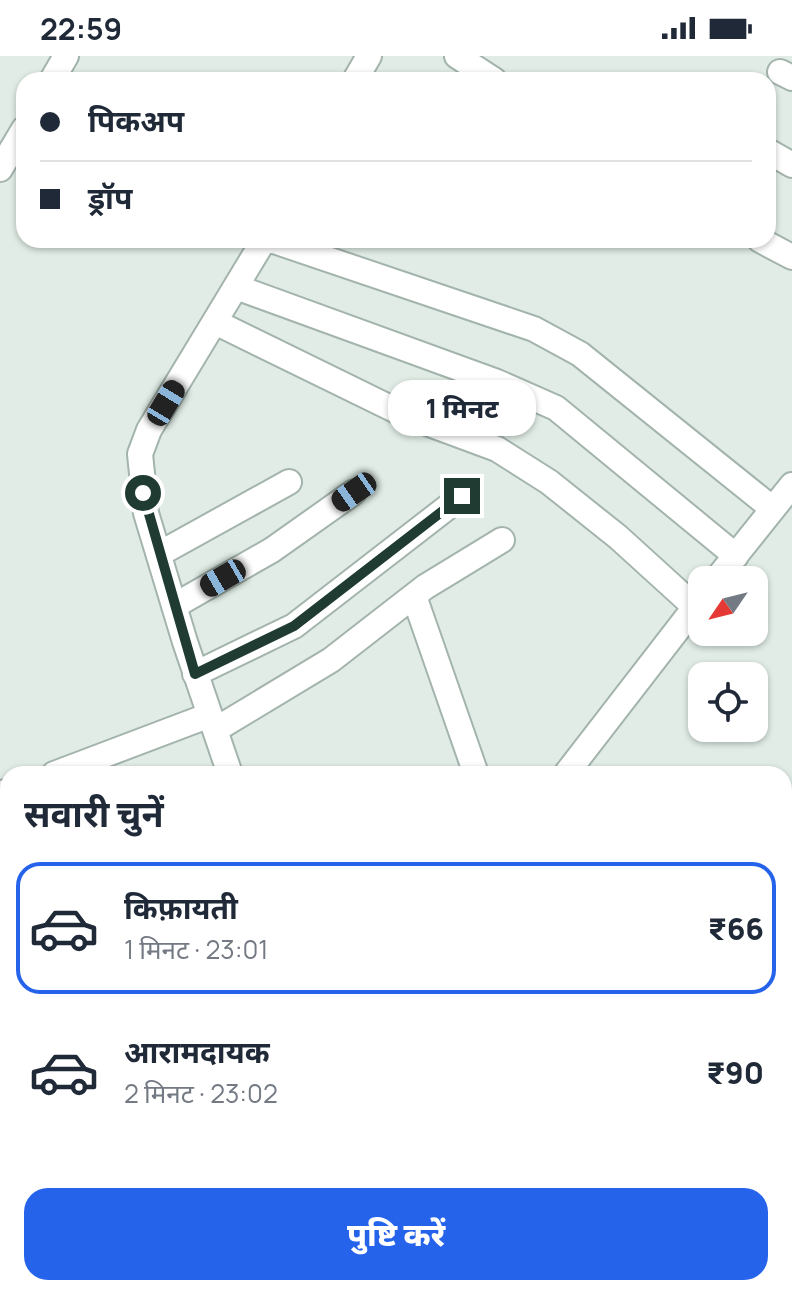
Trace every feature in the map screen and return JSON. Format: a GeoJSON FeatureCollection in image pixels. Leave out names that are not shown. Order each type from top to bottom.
{"type":"FeatureCollection","features":[{"type":"Feature","properties":{"kind":"street"},"geometry":{"type":"LineString","coordinates":[[457,56],[482,72]]}},
{"type":"Feature","properties":{"kind":"street"},"geometry":{"type":"LineString","coordinates":[[0,169],[16,142]]}},
{"type":"Feature","properties":{"kind":"street"},"geometry":{"type":"LineString","coordinates":[[227,766],[195,674],[146,513],[140,454],[149,430],[259,248]]}},
{"type":"Feature","properties":{"kind":"street"},"geometry":{"type":"LineString","coordinates":[[295,248],[534,329],[580,354],[773,509]]}},
{"type":"Feature","properties":{"kind":"street"},"geometry":{"type":"LineString","coordinates":[[236,287],[497,382],[556,408],[736,556]]}},
{"type":"Feature","properties":{"kind":"street"},"geometry":{"type":"LineString","coordinates":[[215,322],[405,415],[497,449],[549,482],[688,594]]}},
{"type":"Feature","properties":{"kind":"street"},"geometry":{"type":"LineString","coordinates":[[159,554],[289,482]]}},
{"type":"Feature","properties":{"kind":"street"},"geometry":{"type":"LineString","coordinates":[[728,566],[792,485]]}},
{"type":"Feature","properties":{"kind":"street"},"geometry":{"type":"LineString","coordinates":[[174,606],[272,550],[354,492]]}},
{"type":"Feature","properties":{"kind":"street"},"geometry":{"type":"LineString","coordinates":[[195,674],[294,626],[462,496]]}},
{"type":"Feature","properties":{"kind":"street"},"geometry":{"type":"LineString","coordinates":[[78,766],[212,722],[331,660],[414,596],[502,540]]}},
{"type":"Feature","properties":{"kind":"street"},"geometry":{"type":"LineString","coordinates":[[414,596],[473,766]]}},
{"type":"Feature","properties":{"kind":"street"},"geometry":{"type":"LineString","coordinates":[[572,766],[688,615]]}},
{"type":"Feature","properties":{"kind":"route"},"geometry":{"type":"LineString","coordinates":[[143,493],[146,513],[195,674],[294,626],[462,496]]}}]}
